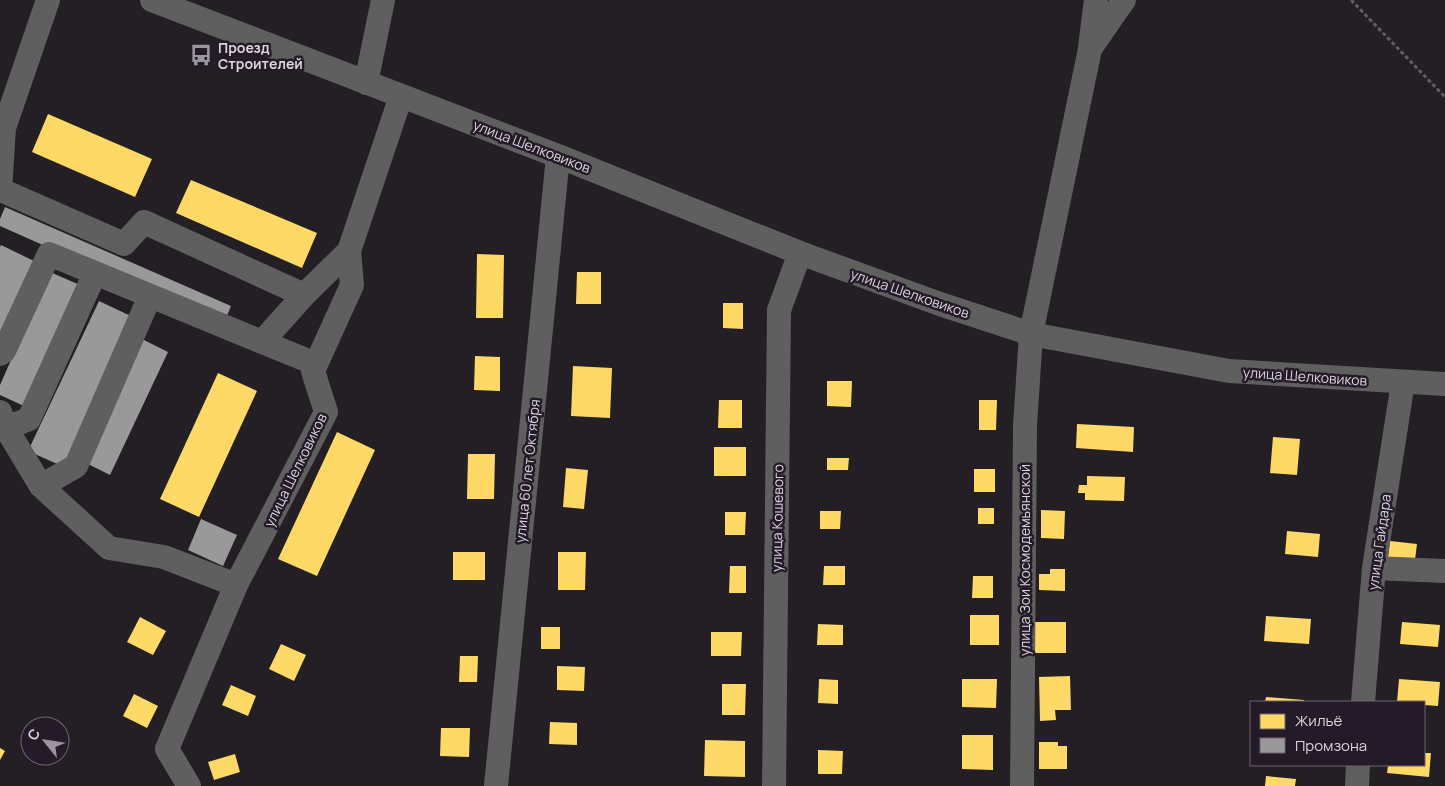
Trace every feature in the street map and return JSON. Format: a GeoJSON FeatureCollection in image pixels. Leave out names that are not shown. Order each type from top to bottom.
{"type":"FeatureCollection","features":[{"type":"Feature","properties":{"kind":"street"},"geometry":{"type":"LineString","coordinates":[[48,0],[4,128],[0,190],[124,244],[144,222],[304,295]]}},
{"type":"Feature","properties":{"kind":"street","name":"улица Шелковиков"},"geometry":{"type":"LineString","coordinates":[[152,0],[558,156],[800,253],[940,304],[1031,334],[1229,370],[1445,384]]}},
{"type":"Feature","properties":{"kind":"street"},"geometry":{"type":"LineString","coordinates":[[366,83],[384,0]]}},
{"type":"Feature","properties":{"kind":"street","name":"улица Зои Космодемьянской"},"geometry":{"type":"LineString","coordinates":[[1022,786],[1025,426],[1031,334],[1090,49],[1096,0]]}},
{"type":"Feature","properties":{"kind":"street"},"geometry":{"type":"LineString","coordinates":[[1090,49],[1124,0]]}},
{"type":"Feature","properties":{"kind":"street","name":"улица Шелковиков"},"geometry":{"type":"LineString","coordinates":[[189,786],[167,749],[236,585],[326,412],[313,371],[352,285],[349,251],[401,96]]}},
{"type":"Feature","properties":{"kind":"street","name":"улица 60 лет Октября"},"geometry":{"type":"LineString","coordinates":[[496,786],[558,156]]}},
{"type":"Feature","properties":{"kind":"street"},"geometry":{"type":"LineString","coordinates":[[262,342],[304,295],[349,251]]}},
{"type":"Feature","properties":{"kind":"street","name":"улица Кошевого"},"geometry":{"type":"LineString","coordinates":[[774,786],[779,310],[800,253]]}},
{"type":"Feature","properties":{"kind":"street"},"geometry":{"type":"LineString","coordinates":[[0,354],[4,351],[49,254],[316,364]]}},
{"type":"Feature","properties":{"kind":"street"},"geometry":{"type":"LineString","coordinates":[[95,273],[30,420],[3,420],[41,486],[109,548],[164,557],[236,585]]}},
{"type":"Feature","properties":{"kind":"street"},"geometry":{"type":"LineString","coordinates":[[41,486],[76,466],[150,296]]}},
{"type":"Feature","properties":{"kind":"street","name":"улица Гайдара"},"geometry":{"type":"LineString","coordinates":[[1363,701],[1374,568],[1403,382]]}},
{"type":"Feature","properties":{"kind":"street"},"geometry":{"type":"LineString","coordinates":[[1374,568],[1445,571]]}},
{"type":"Feature","properties":{"kind":"street"},"geometry":{"type":"LineString","coordinates":[[1357,786],[1358,766]]}},
{"type":"Feature","properties":{"kind":"path"},"geometry":{"type":"LineString","coordinates":[[1351,0],[1445,97]]}},
{"type":"Feature","properties":{"kind":"building: Жильё"},"geometry":{"type":"Polygon","coordinates":[[[48,114],[152,159],[135,197],[32,152],[48,114]]]}},
{"type":"Feature","properties":{"kind":"building: Жильё"},"geometry":{"type":"Polygon","coordinates":[[[191,180],[317,233],[302,268],[176,213],[191,180]]]}},
{"type":"Feature","properties":{"kind":"building: Жильё"},"geometry":{"type":"Polygon","coordinates":[[[477,254],[504,255],[503,318],[476,318],[477,254]]]}},
{"type":"Feature","properties":{"kind":"building: Жильё"},"geometry":{"type":"Polygon","coordinates":[[[577,272],[601,272],[601,304],[576,304],[577,272]]]}},
{"type":"Feature","properties":{"kind":"building: Жильё"},"geometry":{"type":"Polygon","coordinates":[[[723,303],[743,303],[743,329],[723,328],[723,303]]]}},
{"type":"Feature","properties":{"kind":"building: Жильё"},"geometry":{"type":"Polygon","coordinates":[[[475,356],[500,357],[500,391],[474,390],[475,356]]]}},
{"type":"Feature","properties":{"kind":"building: Жильё"},"geometry":{"type":"Polygon","coordinates":[[[573,366],[612,368],[610,418],[571,416],[573,366]]]}},
{"type":"Feature","properties":{"kind":"building: Жильё"},"geometry":{"type":"Polygon","coordinates":[[[218,373],[257,391],[199,517],[160,499],[218,373]]]}},
{"type":"Feature","properties":{"kind":"building: Жильё"},"geometry":{"type":"Polygon","coordinates":[[[827,381],[852,381],[851,407],[827,406],[827,381]]]}},
{"type":"Feature","properties":{"kind":"building: Жильё"},"geometry":{"type":"Polygon","coordinates":[[[719,400],[742,400],[742,428],[718,428],[719,400]]]}},
{"type":"Feature","properties":{"kind":"building: Жильё"},"geometry":{"type":"Polygon","coordinates":[[[979,400],[997,400],[996,430],[979,430],[979,400]]]}},
{"type":"Feature","properties":{"kind":"building: Жильё"},"geometry":{"type":"Polygon","coordinates":[[[1077,424],[1134,427],[1133,452],[1076,448],[1077,424]]]}},
{"type":"Feature","properties":{"kind":"building: Жильё"},"geometry":{"type":"Polygon","coordinates":[[[337,432],[375,450],[317,576],[278,559],[337,432]]]}},
{"type":"Feature","properties":{"kind":"building: Жильё"},"geometry":{"type":"Polygon","coordinates":[[[1273,437],[1300,439],[1297,475],[1270,473],[1273,437]]]}},
{"type":"Feature","properties":{"kind":"building: Жильё"},"geometry":{"type":"Polygon","coordinates":[[[714,447],[746,447],[746,476],[714,476],[714,447]]]}},
{"type":"Feature","properties":{"kind":"building: Жильё"},"geometry":{"type":"Polygon","coordinates":[[[468,454],[495,454],[494,499],[467,499],[468,454]]]}},
{"type":"Feature","properties":{"kind":"building: Жильё"},"geometry":{"type":"Polygon","coordinates":[[[827,458],[849,458],[848,470],[827,470],[827,458]]]}},
{"type":"Feature","properties":{"kind":"building: Жильё"},"geometry":{"type":"Polygon","coordinates":[[[566,468],[588,470],[584,509],[563,507],[566,468]]]}},
{"type":"Feature","properties":{"kind":"building: Жильё"},"geometry":{"type":"Polygon","coordinates":[[[974,469],[995,469],[995,492],[974,492],[974,469]]]}},
{"type":"Feature","properties":{"kind":"building: Жильё"},"geometry":{"type":"Polygon","coordinates":[[[1087,476],[1125,477],[1124,501],[1085,500],[1085,493],[1078,493],[1079,485],[1087,485],[1087,476]]]}},
{"type":"Feature","properties":{"kind":"building: Жильё"},"geometry":{"type":"Polygon","coordinates":[[[978,508],[994,508],[994,524],[978,524],[978,508]]]}},
{"type":"Feature","properties":{"kind":"building: Жильё"},"geometry":{"type":"Polygon","coordinates":[[[1041,510],[1065,511],[1064,539],[1041,538],[1041,510]]]}},
{"type":"Feature","properties":{"kind":"building: Жильё"},"geometry":{"type":"Polygon","coordinates":[[[820,511],[841,511],[840,529],[820,529],[820,511]]]}},
{"type":"Feature","properties":{"kind":"building: Жильё"},"geometry":{"type":"Polygon","coordinates":[[[725,512],[746,512],[745,535],[725,535],[725,512]]]}},
{"type":"Feature","properties":{"kind":"building: Жильё"},"geometry":{"type":"Polygon","coordinates":[[[1287,531],[1320,534],[1318,557],[1285,554],[1287,531]]]}},
{"type":"Feature","properties":{"kind":"building: Жильё"},"geometry":{"type":"Polygon","coordinates":[[[1390,541],[1417,544],[1415,560],[1388,558],[1390,541]]]}},
{"type":"Feature","properties":{"kind":"building: Жильё"},"geometry":{"type":"Polygon","coordinates":[[[453,552],[485,552],[485,580],[453,580],[453,552]]]}},
{"type":"Feature","properties":{"kind":"building: Жильё"},"geometry":{"type":"Polygon","coordinates":[[[558,552],[586,552],[585,590],[558,590],[558,552]]]}},
{"type":"Feature","properties":{"kind":"building: Жильё"},"geometry":{"type":"Polygon","coordinates":[[[730,566],[746,566],[746,593],[729,593],[730,566]]]}},
{"type":"Feature","properties":{"kind":"building: Жильё"},"geometry":{"type":"Polygon","coordinates":[[[824,566],[845,566],[845,585],[823,585],[824,566]]]}},
{"type":"Feature","properties":{"kind":"building: Жильё"},"geometry":{"type":"Polygon","coordinates":[[[1050,569],[1065,569],[1065,591],[1039,590],[1039,574],[1050,574],[1050,569]]]}},
{"type":"Feature","properties":{"kind":"building: Жильё"},"geometry":{"type":"Polygon","coordinates":[[[973,576],[993,576],[993,598],[972,598],[973,576]]]}},
{"type":"Feature","properties":{"kind":"building: Жильё"},"geometry":{"type":"Polygon","coordinates":[[[970,615],[999,615],[999,645],[970,645],[970,615]]]}},
{"type":"Feature","properties":{"kind":"building: Жильё"},"geometry":{"type":"Polygon","coordinates":[[[1266,616],[1311,619],[1309,644],[1264,641],[1266,616]]]}},
{"type":"Feature","properties":{"kind":"building: Жильё"},"geometry":{"type":"Polygon","coordinates":[[[140,617],[166,631],[153,655],[127,642],[140,617]]]}},
{"type":"Feature","properties":{"kind":"building: Жильё"},"geometry":{"type":"Polygon","coordinates":[[[1035,622],[1066,622],[1066,653],[1035,653],[1035,622]]]}},
{"type":"Feature","properties":{"kind":"building: Жильё"},"geometry":{"type":"Polygon","coordinates":[[[1402,622],[1440,625],[1438,647],[1400,644],[1402,622]]]}},
{"type":"Feature","properties":{"kind":"building: Жильё"},"geometry":{"type":"Polygon","coordinates":[[[818,624],[843,625],[843,645],[817,645],[818,624]]]}},
{"type":"Feature","properties":{"kind":"building: Жильё"},"geometry":{"type":"Polygon","coordinates":[[[541,627],[560,627],[560,649],[541,649],[541,627]]]}},
{"type":"Feature","properties":{"kind":"building: Жильё"},"geometry":{"type":"Polygon","coordinates":[[[711,632],[742,632],[741,656],[711,656],[711,632]]]}},
{"type":"Feature","properties":{"kind":"building: Жильё"},"geometry":{"type":"Polygon","coordinates":[[[281,644],[306,655],[294,681],[269,669],[281,644]]]}},
{"type":"Feature","properties":{"kind":"building: Жильё"},"geometry":{"type":"Polygon","coordinates":[[[460,656],[478,656],[477,682],[459,682],[460,656]]]}},
{"type":"Feature","properties":{"kind":"building: Жильё"},"geometry":{"type":"Polygon","coordinates":[[[557,666],[585,667],[584,691],[557,690],[557,666]]]}},
{"type":"Feature","properties":{"kind":"building: Жильё"},"geometry":{"type":"Polygon","coordinates":[[[1070,676],[1071,710],[1055,710],[1056,720],[1040,721],[1039,677],[1070,676]]]}},
{"type":"Feature","properties":{"kind":"building: Жильё"},"geometry":{"type":"Polygon","coordinates":[[[819,679],[838,680],[838,704],[818,703],[819,679]]]}},
{"type":"Feature","properties":{"kind":"building: Жильё"},"geometry":{"type":"Polygon","coordinates":[[[962,679],[997,679],[996,708],[962,707],[962,679]]]}},
{"type":"Feature","properties":{"kind":"building: Жильё"},"geometry":{"type":"Polygon","coordinates":[[[1399,679],[1440,682],[1438,706],[1425,705],[1425,701],[1397,701],[1399,679]]]}},
{"type":"Feature","properties":{"kind":"building: Жильё"},"geometry":{"type":"Polygon","coordinates":[[[722,684],[746,684],[745,715],[722,715],[722,684]]]}},
{"type":"Feature","properties":{"kind":"building: Жильё"},"geometry":{"type":"Polygon","coordinates":[[[231,685],[256,696],[248,716],[222,705],[231,685]]]}},
{"type":"Feature","properties":{"kind":"building: Жильё"},"geometry":{"type":"Polygon","coordinates":[[[134,694],[158,706],[147,728],[123,716],[134,694]]]}},
{"type":"Feature","properties":{"kind":"building: Жильё"},"geometry":{"type":"Polygon","coordinates":[[[1266,697],[1304,700],[1304,701],[1265,701],[1266,697]]]}},
{"type":"Feature","properties":{"kind":"building: Жильё"},"geometry":{"type":"Polygon","coordinates":[[[550,722],[577,723],[577,745],[549,744],[550,722]]]}},
{"type":"Feature","properties":{"kind":"building: Жильё"},"geometry":{"type":"Polygon","coordinates":[[[441,728],[470,728],[469,757],[440,756],[441,728]]]}},
{"type":"Feature","properties":{"kind":"building: Жильё"},"geometry":{"type":"Polygon","coordinates":[[[962,735],[993,735],[993,770],[962,769],[962,735]]]}},
{"type":"Feature","properties":{"kind":"building: Жильё"},"geometry":{"type":"Polygon","coordinates":[[[705,740],[745,741],[745,777],[704,776],[705,740]]]}},
{"type":"Feature","properties":{"kind":"building: Жильё"},"geometry":{"type":"Polygon","coordinates":[[[1039,742],[1058,742],[1058,746],[1067,746],[1067,769],[1039,769],[1039,742]]]}},
{"type":"Feature","properties":{"kind":"building: Жильё"},"geometry":{"type":"Polygon","coordinates":[[[0,748],[5,751],[0,760],[0,748]]]}},
{"type":"Feature","properties":{"kind":"building: Жильё"},"geometry":{"type":"Polygon","coordinates":[[[818,750],[843,751],[842,774],[818,774],[818,750]]]}},
{"type":"Feature","properties":{"kind":"building: Жильё"},"geometry":{"type":"Polygon","coordinates":[[[1425,753],[1431,753],[1429,777],[1387,773],[1388,766],[1425,766],[1425,753]]]}},
{"type":"Feature","properties":{"kind":"building: Жильё"},"geometry":{"type":"Polygon","coordinates":[[[235,754],[240,772],[214,780],[208,762],[235,754]]]}},
{"type":"Feature","properties":{"kind":"building: Жильё"},"geometry":{"type":"Polygon","coordinates":[[[1266,776],[1296,779],[1295,786],[1265,786],[1266,776]]]}},
{"type":"Feature","properties":{"kind":"building: Промзона"},"geometry":{"type":"Polygon","coordinates":[[[5,207],[231,306],[223,325],[0,226],[0,219],[5,207]]]}},
{"type":"Feature","properties":{"kind":"building: Промзона"},"geometry":{"type":"Polygon","coordinates":[[[1,245],[34,261],[0,336],[0,247],[1,245]]]}},
{"type":"Feature","properties":{"kind":"building: Промзона"},"geometry":{"type":"Polygon","coordinates":[[[50,272],[80,285],[26,407],[0,395],[0,385],[50,272]]]}},
{"type":"Feature","properties":{"kind":"building: Промзона"},"geometry":{"type":"Polygon","coordinates":[[[99,301],[135,318],[64,467],[28,451],[99,301]]]}},
{"type":"Feature","properties":{"kind":"building: Промзона"},"geometry":{"type":"Polygon","coordinates":[[[142,339],[168,352],[110,475],[84,462],[142,339]]]}},
{"type":"Feature","properties":{"kind":"building: Промзона"},"geometry":{"type":"Polygon","coordinates":[[[201,519],[237,535],[223,566],[188,550],[201,519]]]}},
{"type":"Feature","properties":{"kind":"place","name":"Проезд Строителей"},"geometry":{"type":"Point","coordinates":[201,55]}}]}
